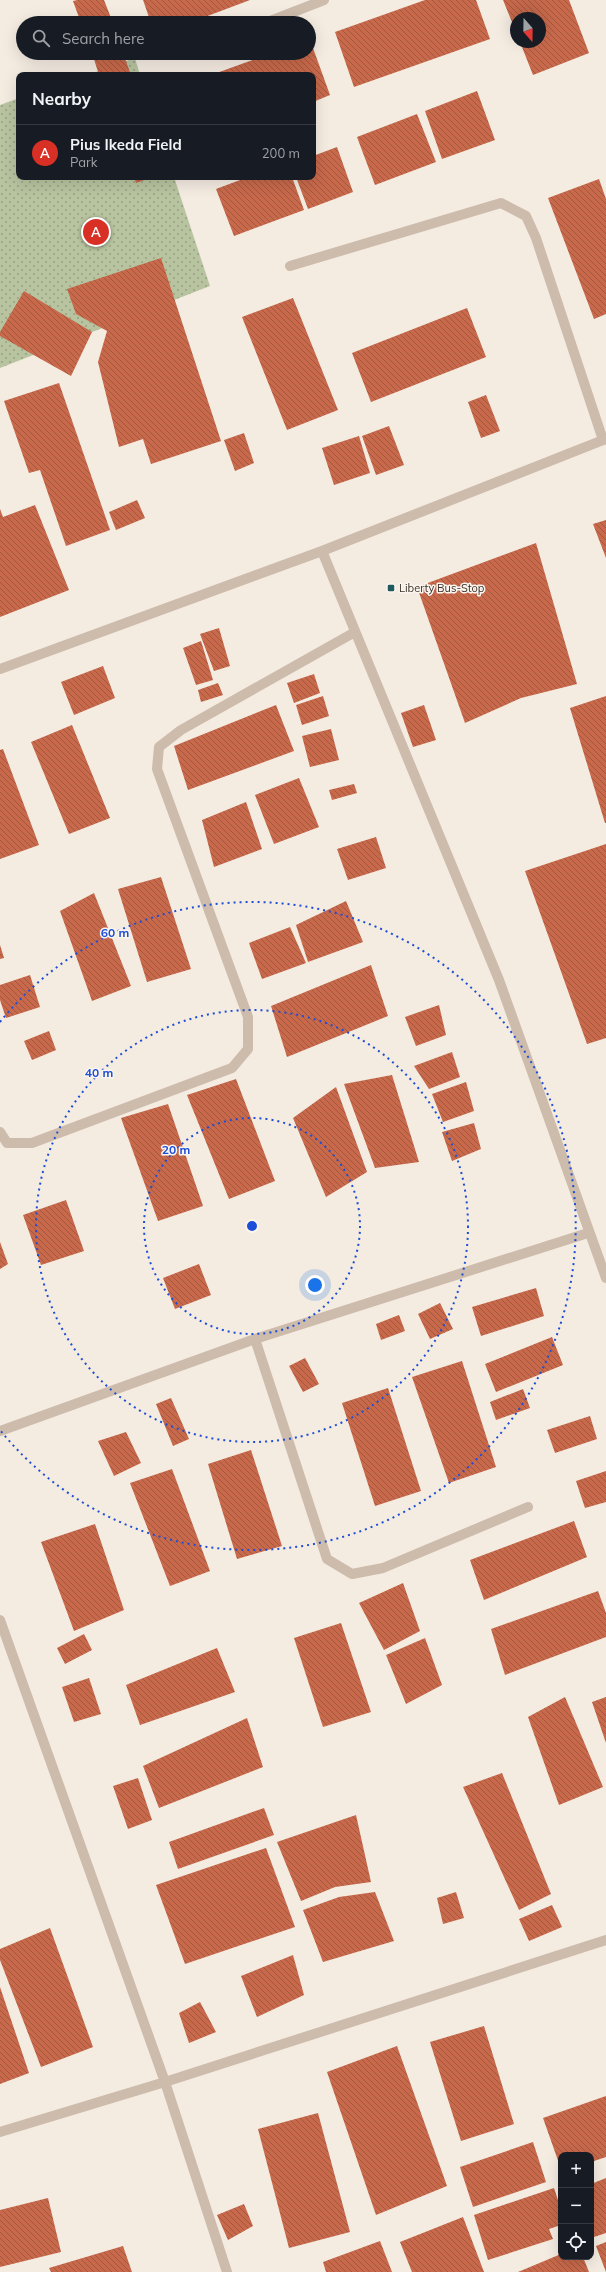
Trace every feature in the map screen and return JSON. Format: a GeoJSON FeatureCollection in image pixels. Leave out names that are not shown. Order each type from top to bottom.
{"type":"FeatureCollection","features":[{"type":"Feature","properties":{"kind":"street"},"geometry":{"type":"LineString","coordinates":[[283,16],[324,0]]}},
{"type":"Feature","properties":{"kind":"street"},"geometry":{"type":"LineString","coordinates":[[0,669],[322,551],[604,440],[536,238],[526,216],[501,203],[290,266]]}},
{"type":"Feature","properties":{"kind":"street"},"geometry":{"type":"LineString","coordinates":[[322,551],[499,980],[588,1233],[606,1278]]}},
{"type":"Feature","properties":{"kind":"street"},"geometry":{"type":"LineString","coordinates":[[0,1132],[7,1143],[32,1143],[232,1068],[248,1049],[248,1017],[157,770],[159,747],[181,730],[355,632]]}},
{"type":"Feature","properties":{"kind":"street"},"geometry":{"type":"LineString","coordinates":[[0,1431],[254,1338],[588,1233]]}},
{"type":"Feature","properties":{"kind":"street"},"geometry":{"type":"LineString","coordinates":[[254,1338],[327,1559],[352,1574],[383,1568],[528,1507]]}},
{"type":"Feature","properties":{"kind":"street"},"geometry":{"type":"LineString","coordinates":[[0,1620],[165,2082],[226,2272]]}},
{"type":"Feature","properties":{"kind":"street"},"geometry":{"type":"LineString","coordinates":[[0,2132],[165,2082],[606,1940]]}},
{"type":"Feature","properties":{"kind":"green space"},"geometry":{"type":"Polygon","coordinates":[[[129,60],[136,60],[139,72],[95,72],[129,60]]]}},
{"type":"Feature","properties":{"kind":"green space"},"geometry":{"type":"Polygon","coordinates":[[[16,99],[16,180],[175,180],[210,286],[0,368],[0,105],[16,99]]]}},
{"type":"Feature","properties":{"kind":"building"},"geometry":{"type":"Polygon","coordinates":[[[104,0],[110,16],[78,16],[73,1],[104,0]]]}},
{"type":"Feature","properties":{"kind":"building"},"geometry":{"type":"Polygon","coordinates":[[[143,0],[250,0],[208,16],[149,16],[143,0]]]}},
{"type":"Feature","properties":{"kind":"building"},"geometry":{"type":"Polygon","coordinates":[[[425,0],[476,0],[490,39],[354,87],[335,32],[425,0]]]}},
{"type":"Feature","properties":{"kind":"building"},"geometry":{"type":"Polygon","coordinates":[[[503,0],[569,0],[589,53],[533,75],[522,48],[546,48],[546,12],[510,12],[510,17],[503,0]]]}},
{"type":"Feature","properties":{"kind":"building"},"geometry":{"type":"Polygon","coordinates":[[[316,56],[330,95],[316,101],[316,72],[219,72],[253,60],[316,60],[316,56]]]}},
{"type":"Feature","properties":{"kind":"building"},"geometry":{"type":"Polygon","coordinates":[[[94,60],[126,60],[130,72],[98,72],[94,60]]]}},
{"type":"Feature","properties":{"kind":"building"},"geometry":{"type":"Polygon","coordinates":[[[477,91],[495,140],[442,159],[425,111],[477,91]]]}},
{"type":"Feature","properties":{"kind":"building"},"geometry":{"type":"Polygon","coordinates":[[[417,114],[436,162],[375,185],[357,137],[417,114]]]}},
{"type":"Feature","properties":{"kind":"building"},"geometry":{"type":"Polygon","coordinates":[[[337,147],[353,192],[308,209],[297,180],[316,180],[316,155],[337,147]]]}},
{"type":"Feature","properties":{"kind":"building"},"geometry":{"type":"Polygon","coordinates":[[[599,179],[606,199],[606,314],[594,319],[548,198],[599,179]]]}},
{"type":"Feature","properties":{"kind":"building"},"geometry":{"type":"Polygon","coordinates":[[[135,180],[144,180],[136,183],[135,180]]]}},
{"type":"Feature","properties":{"kind":"building"},"geometry":{"type":"Polygon","coordinates":[[[240,180],[293,180],[304,210],[234,236],[216,189],[240,180]]]}},
{"type":"Feature","properties":{"kind":"building"},"geometry":{"type":"Polygon","coordinates":[[[161,258],[221,441],[151,464],[143,439],[119,447],[98,362],[107,331],[76,314],[67,289],[161,258]]]}},
{"type":"Feature","properties":{"kind":"building"},"geometry":{"type":"Polygon","coordinates":[[[24,291],[92,332],[71,376],[0,336],[0,332],[24,291]]]}},
{"type":"Feature","properties":{"kind":"building"},"geometry":{"type":"Polygon","coordinates":[[[293,298],[338,410],[287,430],[242,317],[293,298]]]}},
{"type":"Feature","properties":{"kind":"building"},"geometry":{"type":"Polygon","coordinates":[[[467,308],[486,357],[371,402],[352,353],[467,308]]]}},
{"type":"Feature","properties":{"kind":"building"},"geometry":{"type":"Polygon","coordinates":[[[59,383],[110,530],[66,546],[40,470],[29,473],[4,401],[59,383]]]}},
{"type":"Feature","properties":{"kind":"building"},"geometry":{"type":"Polygon","coordinates":[[[486,395],[500,431],[481,438],[468,402],[486,395]]]}},
{"type":"Feature","properties":{"kind":"building"},"geometry":{"type":"Polygon","coordinates":[[[389,426],[404,465],[376,475],[362,436],[389,426]]]}},
{"type":"Feature","properties":{"kind":"building"},"geometry":{"type":"Polygon","coordinates":[[[244,433],[254,463],[235,471],[224,440],[244,433]]]}},
{"type":"Feature","properties":{"kind":"building"},"geometry":{"type":"Polygon","coordinates":[[[359,436],[370,473],[334,485],[322,448],[359,436]]]}},
{"type":"Feature","properties":{"kind":"building"},"geometry":{"type":"Polygon","coordinates":[[[137,500],[145,518],[116,530],[109,512],[137,500]]]}},
{"type":"Feature","properties":{"kind":"building"},"geometry":{"type":"Polygon","coordinates":[[[35,505],[69,590],[0,617],[0,509],[3,517],[35,505]]]}},
{"type":"Feature","properties":{"kind":"building"},"geometry":{"type":"Polygon","coordinates":[[[606,520],[606,558],[593,524],[606,520]]]}},
{"type":"Feature","properties":{"kind":"building"},"geometry":{"type":"Polygon","coordinates":[[[536,543],[577,684],[521,698],[465,723],[417,587],[536,543]]]}},
{"type":"Feature","properties":{"kind":"building"},"geometry":{"type":"Polygon","coordinates":[[[219,628],[230,666],[214,671],[200,634],[219,628]]]}},
{"type":"Feature","properties":{"kind":"building"},"geometry":{"type":"Polygon","coordinates":[[[201,641],[213,680],[196,685],[183,648],[201,641]]]}},
{"type":"Feature","properties":{"kind":"building"},"geometry":{"type":"Polygon","coordinates":[[[103,666],[115,698],[74,715],[61,682],[103,666]]]}},
{"type":"Feature","properties":{"kind":"building"},"geometry":{"type":"Polygon","coordinates":[[[314,674],[320,693],[294,703],[287,683],[314,674]]]}},
{"type":"Feature","properties":{"kind":"building"},"geometry":{"type":"Polygon","coordinates":[[[218,683],[223,695],[201,702],[198,690],[218,683]]]}},
{"type":"Feature","properties":{"kind":"building"},"geometry":{"type":"Polygon","coordinates":[[[323,696],[329,716],[302,725],[296,705],[323,696]]]}},
{"type":"Feature","properties":{"kind":"building"},"geometry":{"type":"Polygon","coordinates":[[[606,696],[606,823],[605,823],[570,708],[606,696]]]}},
{"type":"Feature","properties":{"kind":"building"},"geometry":{"type":"Polygon","coordinates":[[[276,705],[294,751],[188,790],[174,746],[276,705]]]}},
{"type":"Feature","properties":{"kind":"building"},"geometry":{"type":"Polygon","coordinates":[[[424,705],[436,740],[413,747],[401,713],[424,705]]]}},
{"type":"Feature","properties":{"kind":"building"},"geometry":{"type":"Polygon","coordinates":[[[72,725],[110,818],[69,834],[31,742],[72,725]]]}},
{"type":"Feature","properties":{"kind":"building"},"geometry":{"type":"Polygon","coordinates":[[[331,729],[339,760],[310,767],[302,736],[331,729]]]}},
{"type":"Feature","properties":{"kind":"building"},"geometry":{"type":"Polygon","coordinates":[[[3,749],[39,845],[0,859],[0,750],[3,749]]]}},
{"type":"Feature","properties":{"kind":"building"},"geometry":{"type":"Polygon","coordinates":[[[299,778],[319,827],[274,844],[255,795],[299,778]]]}},
{"type":"Feature","properties":{"kind":"building"},"geometry":{"type":"Polygon","coordinates":[[[354,784],[357,793],[332,800],[329,790],[354,784]]]}},
{"type":"Feature","properties":{"kind":"building"},"geometry":{"type":"Polygon","coordinates":[[[246,802],[262,849],[214,867],[202,820],[246,802]]]}},
{"type":"Feature","properties":{"kind":"building"},"geometry":{"type":"Polygon","coordinates":[[[376,837],[386,868],[348,880],[337,849],[376,837]]]}},
{"type":"Feature","properties":{"kind":"building"},"geometry":{"type":"Polygon","coordinates":[[[606,844],[606,1038],[587,1044],[525,871],[606,844]]]}},
{"type":"Feature","properties":{"kind":"building"},"geometry":{"type":"Polygon","coordinates":[[[161,877],[191,969],[147,982],[118,889],[161,877]]]}},
{"type":"Feature","properties":{"kind":"building"},"geometry":{"type":"Polygon","coordinates":[[[94,893],[131,986],[92,1001],[60,911],[94,893]]]}},
{"type":"Feature","properties":{"kind":"building"},"geometry":{"type":"Polygon","coordinates":[[[346,901],[363,942],[308,962],[296,925],[346,901]]]}},
{"type":"Feature","properties":{"kind":"building"},"geometry":{"type":"Polygon","coordinates":[[[290,927],[306,963],[262,979],[249,943],[290,927]]]}},
{"type":"Feature","properties":{"kind":"building"},"geometry":{"type":"Polygon","coordinates":[[[0,945],[4,958],[0,959],[0,945]]]}},
{"type":"Feature","properties":{"kind":"building"},"geometry":{"type":"Polygon","coordinates":[[[371,965],[388,1016],[287,1057],[271,1006],[371,965]]]}},
{"type":"Feature","properties":{"kind":"building"},"geometry":{"type":"Polygon","coordinates":[[[30,975],[40,1007],[6,1018],[0,1000],[0,985],[30,975]]]}},
{"type":"Feature","properties":{"kind":"building"},"geometry":{"type":"Polygon","coordinates":[[[439,1005],[446,1035],[416,1046],[405,1017],[439,1005]]]}},
{"type":"Feature","properties":{"kind":"building"},"geometry":{"type":"Polygon","coordinates":[[[49,1031],[56,1050],[32,1060],[24,1041],[49,1031]]]}},
{"type":"Feature","properties":{"kind":"building"},"geometry":{"type":"Polygon","coordinates":[[[452,1052],[460,1077],[429,1089],[414,1066],[452,1052]]]}},
{"type":"Feature","properties":{"kind":"building"},"geometry":{"type":"Polygon","coordinates":[[[392,1075],[419,1162],[375,1168],[344,1084],[392,1075]]]}},
{"type":"Feature","properties":{"kind":"building"},"geometry":{"type":"Polygon","coordinates":[[[236,1079],[275,1181],[229,1199],[187,1095],[236,1079]]]}},
{"type":"Feature","properties":{"kind":"building"},"geometry":{"type":"Polygon","coordinates":[[[466,1082],[474,1111],[443,1122],[432,1094],[466,1082]]]}},
{"type":"Feature","properties":{"kind":"building"},"geometry":{"type":"Polygon","coordinates":[[[336,1087],[367,1172],[326,1197],[293,1118],[336,1087]]]}},
{"type":"Feature","properties":{"kind":"building"},"geometry":{"type":"Polygon","coordinates":[[[168,1104],[203,1206],[158,1221],[121,1118],[168,1104]]]}},
{"type":"Feature","properties":{"kind":"building"},"geometry":{"type":"Polygon","coordinates":[[[474,1123],[481,1149],[452,1161],[442,1132],[474,1123]]]}},
{"type":"Feature","properties":{"kind":"building"},"geometry":{"type":"Polygon","coordinates":[[[66,1200],[84,1251],[41,1265],[23,1215],[66,1200]]]}},
{"type":"Feature","properties":{"kind":"building"},"geometry":{"type":"Polygon","coordinates":[[[0,1242],[8,1264],[0,1269],[0,1242]]]}},
{"type":"Feature","properties":{"kind":"building"},"geometry":{"type":"Polygon","coordinates":[[[199,1264],[211,1295],[175,1309],[163,1278],[199,1264]]]}},
{"type":"Feature","properties":{"kind":"building"},"geometry":{"type":"Polygon","coordinates":[[[536,1288],[544,1316],[481,1336],[472,1307],[536,1288]]]}},
{"type":"Feature","properties":{"kind":"building"},"geometry":{"type":"Polygon","coordinates":[[[440,1303],[453,1329],[430,1339],[418,1314],[440,1303]]]}},
{"type":"Feature","properties":{"kind":"building"},"geometry":{"type":"Polygon","coordinates":[[[399,1315],[405,1331],[381,1340],[376,1324],[399,1315]]]}},
{"type":"Feature","properties":{"kind":"building"},"geometry":{"type":"Polygon","coordinates":[[[552,1337],[563,1365],[496,1392],[485,1364],[552,1337]]]}},
{"type":"Feature","properties":{"kind":"building"},"geometry":{"type":"Polygon","coordinates":[[[305,1358],[319,1384],[303,1392],[289,1366],[305,1358]]]}},
{"type":"Feature","properties":{"kind":"building"},"geometry":{"type":"Polygon","coordinates":[[[462,1361],[496,1467],[449,1483],[412,1377],[462,1361]]]}},
{"type":"Feature","properties":{"kind":"building"},"geometry":{"type":"Polygon","coordinates":[[[388,1388],[421,1491],[375,1506],[342,1403],[388,1388]]]}},
{"type":"Feature","properties":{"kind":"building"},"geometry":{"type":"Polygon","coordinates":[[[523,1389],[530,1408],[496,1420],[490,1402],[523,1389]]]}},
{"type":"Feature","properties":{"kind":"building"},"geometry":{"type":"Polygon","coordinates":[[[171,1398],[189,1439],[173,1446],[156,1404],[171,1398]]]}},
{"type":"Feature","properties":{"kind":"building"},"geometry":{"type":"Polygon","coordinates":[[[590,1416],[597,1439],[555,1453],[547,1430],[590,1416]]]}},
{"type":"Feature","properties":{"kind":"building"},"geometry":{"type":"Polygon","coordinates":[[[126,1432],[141,1463],[114,1476],[98,1441],[126,1432]]]}},
{"type":"Feature","properties":{"kind":"building"},"geometry":{"type":"Polygon","coordinates":[[[251,1450],[282,1546],[237,1559],[208,1464],[251,1450]]]}},
{"type":"Feature","properties":{"kind":"building"},"geometry":{"type":"Polygon","coordinates":[[[172,1469],[210,1571],[170,1586],[130,1483],[172,1469]]]}},
{"type":"Feature","properties":{"kind":"building"},"geometry":{"type":"Polygon","coordinates":[[[606,1471],[606,1502],[585,1508],[576,1481],[606,1471]]]}},
{"type":"Feature","properties":{"kind":"building"},"geometry":{"type":"Polygon","coordinates":[[[574,1521],[587,1557],[484,1600],[470,1560],[574,1521]]]}},
{"type":"Feature","properties":{"kind":"building"},"geometry":{"type":"Polygon","coordinates":[[[95,1524],[124,1610],[74,1631],[41,1542],[95,1524]]]}},
{"type":"Feature","properties":{"kind":"building"},"geometry":{"type":"Polygon","coordinates":[[[403,1583],[420,1631],[384,1650],[359,1603],[403,1583]]]}},
{"type":"Feature","properties":{"kind":"building"},"geometry":{"type":"Polygon","coordinates":[[[598,1591],[606,1613],[606,1637],[505,1675],[491,1629],[598,1591]]]}},
{"type":"Feature","properties":{"kind":"building"},"geometry":{"type":"Polygon","coordinates":[[[341,1623],[371,1712],[323,1727],[294,1638],[341,1623]]]}},
{"type":"Feature","properties":{"kind":"building"},"geometry":{"type":"Polygon","coordinates":[[[84,1634],[92,1650],[65,1664],[57,1648],[84,1634]]]}},
{"type":"Feature","properties":{"kind":"building"},"geometry":{"type":"Polygon","coordinates":[[[425,1638],[442,1685],[406,1704],[386,1655],[425,1638]]]}},
{"type":"Feature","properties":{"kind":"building"},"geometry":{"type":"Polygon","coordinates":[[[217,1648],[235,1692],[140,1725],[126,1685],[217,1648]]]}},
{"type":"Feature","properties":{"kind":"building"},"geometry":{"type":"Polygon","coordinates":[[[89,1678],[101,1714],[74,1722],[62,1687],[89,1678]]]}},
{"type":"Feature","properties":{"kind":"building"},"geometry":{"type":"Polygon","coordinates":[[[565,1697],[603,1787],[559,1805],[528,1717],[565,1697]]]}},
{"type":"Feature","properties":{"kind":"building"},"geometry":{"type":"Polygon","coordinates":[[[606,1697],[606,1743],[592,1702],[606,1697]]]}},
{"type":"Feature","properties":{"kind":"building"},"geometry":{"type":"Polygon","coordinates":[[[247,1718],[263,1767],[159,1808],[143,1766],[247,1718]]]}},
{"type":"Feature","properties":{"kind":"building"},"geometry":{"type":"Polygon","coordinates":[[[502,1773],[551,1894],[519,1910],[463,1787],[502,1773]]]}},
{"type":"Feature","properties":{"kind":"building"},"geometry":{"type":"Polygon","coordinates":[[[138,1778],[152,1820],[128,1829],[113,1786],[138,1778]]]}},
{"type":"Feature","properties":{"kind":"building"},"geometry":{"type":"Polygon","coordinates":[[[264,1808],[274,1835],[178,1869],[169,1842],[264,1808]]]}},
{"type":"Feature","properties":{"kind":"building"},"geometry":{"type":"Polygon","coordinates":[[[356,1815],[371,1882],[335,1887],[301,1901],[277,1842],[356,1815]]]}},
{"type":"Feature","properties":{"kind":"building"},"geometry":{"type":"Polygon","coordinates":[[[266,1848],[295,1927],[185,1964],[156,1885],[266,1848]]]}},
{"type":"Feature","properties":{"kind":"building"},"geometry":{"type":"Polygon","coordinates":[[[375,1892],[394,1941],[323,1962],[303,1910],[339,1897],[375,1892]]]}},
{"type":"Feature","properties":{"kind":"building"},"geometry":{"type":"Polygon","coordinates":[[[456,1892],[464,1918],[443,1924],[437,1898],[456,1892]]]}},
{"type":"Feature","properties":{"kind":"building"},"geometry":{"type":"Polygon","coordinates":[[[552,1905],[562,1927],[529,1941],[519,1919],[552,1905]]]}},
{"type":"Feature","properties":{"kind":"building"},"geometry":{"type":"Polygon","coordinates":[[[50,1928],[93,2047],[41,2067],[0,1960],[0,1949],[50,1928]]]}},
{"type":"Feature","properties":{"kind":"building"},"geometry":{"type":"Polygon","coordinates":[[[293,1955],[304,1995],[257,2017],[241,1976],[293,1955]]]}},
{"type":"Feature","properties":{"kind":"building"},"geometry":{"type":"Polygon","coordinates":[[[0,1987],[29,2073],[0,2084],[0,1987]]]}},
{"type":"Feature","properties":{"kind":"building"},"geometry":{"type":"Polygon","coordinates":[[[200,2002],[216,2032],[189,2043],[179,2013],[200,2002]]]}},
{"type":"Feature","properties":{"kind":"building"},"geometry":{"type":"Polygon","coordinates":[[[484,2026],[514,2124],[461,2141],[430,2042],[484,2026]]]}},
{"type":"Feature","properties":{"kind":"building"},"geometry":{"type":"Polygon","coordinates":[[[397,2046],[447,2186],[376,2215],[327,2072],[397,2046]]]}},
{"type":"Feature","properties":{"kind":"building"},"geometry":{"type":"Polygon","coordinates":[[[606,2096],[606,2157],[594,2161],[594,2152],[558,2152],[558,2160],[543,2118],[606,2096]]]}},
{"type":"Feature","properties":{"kind":"building"},"geometry":{"type":"Polygon","coordinates":[[[318,2113],[350,2232],[289,2248],[258,2129],[318,2113]]]}},
{"type":"Feature","properties":{"kind":"building"},"geometry":{"type":"Polygon","coordinates":[[[533,2142],[546,2182],[473,2207],[460,2167],[533,2142]]]}},
{"type":"Feature","properties":{"kind":"building"},"geometry":{"type":"Polygon","coordinates":[[[606,2178],[606,2233],[594,2237],[594,2188],[594,2183],[606,2178]]]}},
{"type":"Feature","properties":{"kind":"building"},"geometry":{"type":"Polygon","coordinates":[[[554,2188],[558,2200],[558,2226],[549,2229],[553,2239],[488,2260],[474,2215],[554,2188]]]}},
{"type":"Feature","properties":{"kind":"building"},"geometry":{"type":"Polygon","coordinates":[[[48,2198],[61,2252],[0,2267],[0,2210],[48,2198]]]}},
{"type":"Feature","properties":{"kind":"building"},"geometry":{"type":"Polygon","coordinates":[[[244,2204],[253,2226],[228,2240],[217,2215],[244,2204]]]}},
{"type":"Feature","properties":{"kind":"building"},"geometry":{"type":"Polygon","coordinates":[[[463,2217],[484,2272],[412,2272],[400,2242],[463,2217]]]}},
{"type":"Feature","properties":{"kind":"building"},"geometry":{"type":"Polygon","coordinates":[[[380,2241],[392,2272],[326,2272],[323,2262],[380,2241]]]}},
{"type":"Feature","properties":{"kind":"building"},"geometry":{"type":"Polygon","coordinates":[[[606,2242],[606,2272],[596,2246],[606,2242]]]}},
{"type":"Feature","properties":{"kind":"building"},"geometry":{"type":"Polygon","coordinates":[[[123,2246],[132,2272],[51,2272],[49,2268],[123,2246]]]}},
{"type":"Feature","properties":{"kind":"building"},"geometry":{"type":"Polygon","coordinates":[[[558,2255],[558,2260],[584,2260],[589,2272],[518,2272],[558,2255]]]}},
{"type":"Feature","properties":{"kind":"place","name":"Pius Ikeda Field"},"geometry":{"type":"Point","coordinates":[96,232]}},
{"type":"Feature","properties":{"kind":"place","name":"Liberty Bus-Stop"},"geometry":{"type":"Point","coordinates":[391,588]}}]}
